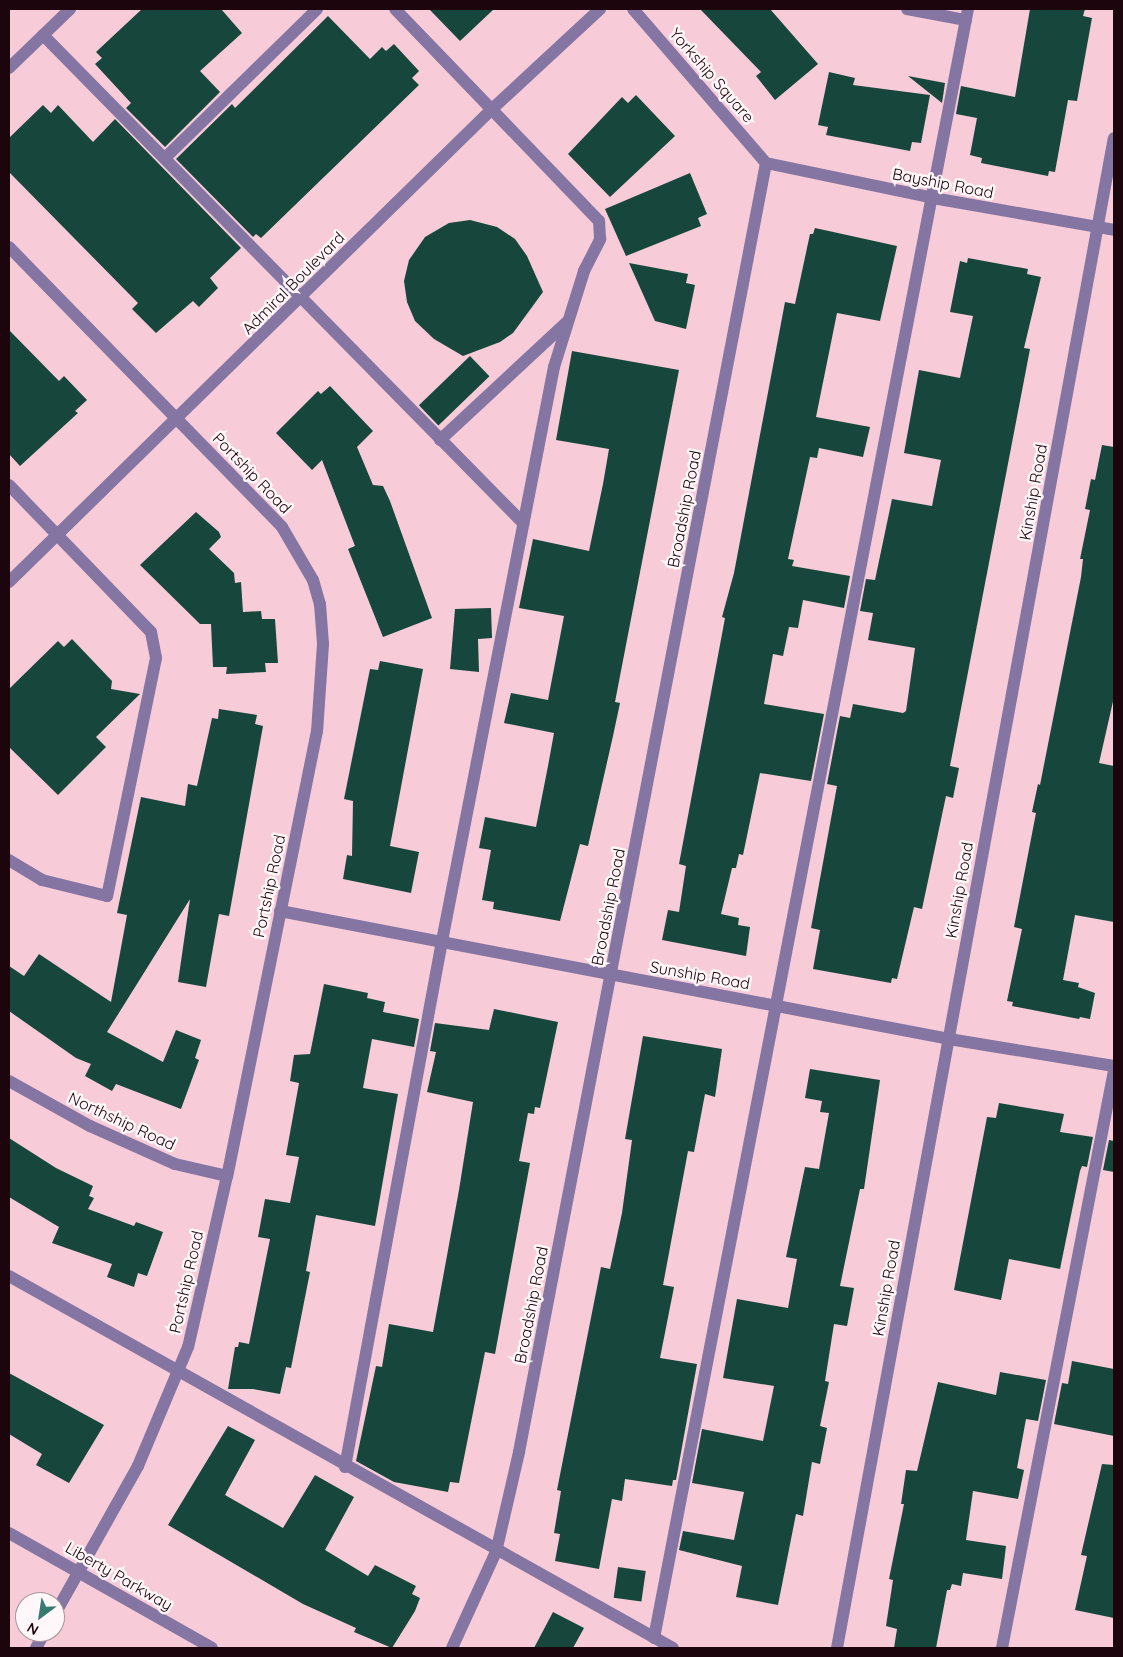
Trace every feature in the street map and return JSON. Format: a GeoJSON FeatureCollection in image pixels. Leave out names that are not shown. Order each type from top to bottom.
{"type":"FeatureCollection","features":[{"type":"Feature","properties":{"kind":"street"},"geometry":{"type":"LineString","coordinates":[[9,68],[70,9]]}},
{"type":"Feature","properties":{"kind":"street"},"geometry":{"type":"LineString","coordinates":[[165,158],[317,9]]}},
{"type":"Feature","properties":{"kind":"street"},"geometry":{"type":"LineString","coordinates":[[345,1467],[442,941],[522,523],[554,367],[584,271],[600,239],[599,221],[395,9]]}},
{"type":"Feature","properties":{"kind":"street","name":"Admiral Boulevard"},"geometry":{"type":"LineString","coordinates":[[9,582],[177,420],[491,110],[600,9]]}},
{"type":"Feature","properties":{"kind":"street","name":"Yorkship Square"},"geometry":{"type":"LineString","coordinates":[[633,9],[766,163]]}},
{"type":"Feature","properties":{"kind":"street"},"geometry":{"type":"LineString","coordinates":[[654,1638],[778,1006],[967,14],[907,9]]}},
{"type":"Feature","properties":{"kind":"street"},"geometry":{"type":"LineString","coordinates":[[44,35],[300,299],[522,523]]}},
{"type":"Feature","properties":{"kind":"street","name":"Kinship Road"},"geometry":{"type":"LineString","coordinates":[[837,1648],[1114,138]]}},
{"type":"Feature","properties":{"kind":"street","name":"Bayship Road"},"geometry":{"type":"LineString","coordinates":[[766,163],[933,198],[1114,230]]}},
{"type":"Feature","properties":{"kind":"street","name":"Broadship Road"},"geometry":{"type":"LineString","coordinates":[[452,1648],[496,1552],[611,976],[766,163]]}},
{"type":"Feature","properties":{"kind":"street","name":"Portship Road"},"geometry":{"type":"LineString","coordinates":[[9,247],[282,527],[313,580],[320,604],[323,644],[317,731],[227,1176],[179,1374],[138,1466],[65,1596]]}},
{"type":"Feature","properties":{"kind":"street"},"geometry":{"type":"LineString","coordinates":[[440,440],[569,320]]}},
{"type":"Feature","properties":{"kind":"street"},"geometry":{"type":"LineString","coordinates":[[9,485],[151,632],[156,658],[107,896],[42,880],[9,860]]}},
{"type":"Feature","properties":{"kind":"street","name":"Sunship Road"},"geometry":{"type":"LineString","coordinates":[[280,911],[442,941],[611,976],[948,1039],[1114,1066]]}},
{"type":"Feature","properties":{"kind":"street"},"geometry":{"type":"LineString","coordinates":[[1002,1648],[1114,1071]]}},
{"type":"Feature","properties":{"kind":"street","name":"Northship Road"},"geometry":{"type":"LineString","coordinates":[[9,1081],[90,1126],[158,1156],[227,1176]]}},
{"type":"Feature","properties":{"kind":"street"},"geometry":{"type":"LineString","coordinates":[[9,1276],[496,1552],[673,1648]]}},
{"type":"Feature","properties":{"kind":"street","name":"Liberty Parkway"},"geometry":{"type":"LineString","coordinates":[[9,1533],[212,1648]]}},
{"type":"Feature","properties":{"kind":"building"},"geometry":{"type":"Polygon","coordinates":[[[142,9],[221,9],[242,33],[200,71],[220,92],[165,147],[126,108],[131,103],[95,64],[102,58],[96,52],[142,9]]]}},
{"type":"Feature","properties":{"kind":"building"},"geometry":{"type":"Polygon","coordinates":[[[429,9],[494,9],[460,41],[429,9]]]}},
{"type":"Feature","properties":{"kind":"building"},"geometry":{"type":"Polygon","coordinates":[[[700,9],[770,9],[818,64],[775,100],[756,76],[761,72],[700,9]]]}},
{"type":"Feature","properties":{"kind":"building"},"geometry":{"type":"Polygon","coordinates":[[[1030,9],[1085,9],[1083,16],[1092,18],[1077,101],[1068,100],[1055,172],[1049,171],[1048,176],[981,163],[982,158],[970,155],[977,118],[956,114],[961,86],[1015,97],[1030,9]]]}},
{"type":"Feature","properties":{"kind":"building"},"geometry":{"type":"Polygon","coordinates":[[[328,16],[370,59],[382,47],[386,51],[394,44],[419,71],[412,78],[419,85],[261,238],[256,234],[253,237],[176,159],[232,104],[235,108],[328,16]]]}},
{"type":"Feature","properties":{"kind":"building"},"geometry":{"type":"Polygon","coordinates":[[[829,72],[855,78],[853,85],[930,95],[921,143],[912,142],[910,151],[826,135],[828,127],[818,125],[829,72]]]}},
{"type":"Feature","properties":{"kind":"building"},"geometry":{"type":"Polygon","coordinates":[[[908,76],[945,83],[942,103],[908,76]]]}},
{"type":"Feature","properties":{"kind":"building"},"geometry":{"type":"Polygon","coordinates":[[[636,95],[675,136],[610,197],[568,154],[622,97],[628,103],[636,95]]]}},
{"type":"Feature","properties":{"kind":"building"},"geometry":{"type":"Polygon","coordinates":[[[43,105],[51,113],[58,105],[93,142],[115,119],[241,248],[210,278],[218,288],[199,307],[193,301],[156,333],[132,309],[138,303],[9,172],[9,138],[43,105]]]}},
{"type":"Feature","properties":{"kind":"building"},"geometry":{"type":"Polygon","coordinates":[[[690,173],[707,214],[698,218],[701,226],[626,256],[605,209],[690,173]]]}},
{"type":"Feature","properties":{"kind":"building"},"geometry":{"type":"Polygon","coordinates":[[[470,220],[497,227],[515,239],[527,256],[543,292],[513,333],[500,342],[463,356],[434,339],[415,321],[407,302],[404,281],[409,260],[425,237],[449,223],[470,220]]]}},
{"type":"Feature","properties":{"kind":"building"},"geometry":{"type":"Polygon","coordinates":[[[815,228],[897,246],[880,321],[837,313],[816,417],[870,427],[863,457],[819,448],[817,458],[810,457],[788,559],[794,560],[792,566],[850,576],[844,608],[803,600],[798,628],[789,627],[783,656],[773,654],[764,704],[824,714],[811,781],[760,773],[743,855],[739,854],[736,868],[732,868],[721,914],[739,918],[738,925],[750,927],[746,956],[662,940],[668,910],[679,912],[686,866],[679,864],[725,618],[722,617],[734,573],[785,302],[795,304],[810,234],[813,234],[815,228]]]}},
{"type":"Feature","properties":{"kind":"building"},"geometry":{"type":"Polygon","coordinates":[[[968,258],[1028,269],[1027,274],[1041,277],[1024,348],[1030,349],[950,766],[959,768],[953,798],[946,796],[922,909],[914,907],[897,979],[892,978],[891,983],[813,969],[820,930],[811,928],[837,786],[827,784],[840,716],[850,718],[853,704],[903,713],[906,711],[915,648],[868,640],[873,613],[860,611],[866,579],[875,580],[892,499],[932,506],[941,460],[904,453],[919,370],[960,378],[973,316],[950,312],[960,261],[967,263],[968,258]]]}},
{"type":"Feature","properties":{"kind":"building"},"geometry":{"type":"Polygon","coordinates":[[[629,263],[688,274],[686,283],[695,285],[686,329],[655,321],[629,263]]]}},
{"type":"Feature","properties":{"kind":"building"},"geometry":{"type":"Polygon","coordinates":[[[9,330],[59,381],[64,376],[87,400],[75,411],[78,413],[20,466],[9,454],[9,330]]]}},
{"type":"Feature","properties":{"kind":"building"},"geometry":{"type":"Polygon","coordinates":[[[572,351],[679,370],[615,702],[620,703],[613,736],[588,846],[580,844],[560,921],[493,909],[494,902],[482,900],[491,850],[479,848],[485,817],[536,827],[554,733],[504,723],[511,693],[548,700],[564,616],[519,608],[533,539],[589,551],[603,484],[609,449],[556,440],[572,351]]]}},
{"type":"Feature","properties":{"kind":"building"},"geometry":{"type":"Polygon","coordinates":[[[470,356],[489,376],[438,425],[419,405],[470,356]]]}},
{"type":"Feature","properties":{"kind":"building"},"geometry":{"type":"Polygon","coordinates":[[[330,386],[373,431],[357,447],[373,485],[383,486],[390,501],[432,618],[383,637],[348,549],[355,546],[322,460],[312,470],[276,433],[318,391],[321,394],[330,386]]]}},
{"type":"Feature","properties":{"kind":"building"},"geometry":{"type":"Polygon","coordinates":[[[1102,445],[1114,447],[1114,697],[1099,763],[1114,766],[1114,922],[1075,915],[1063,980],[1079,983],[1078,987],[1095,993],[1090,1019],[1080,1017],[1079,1019],[1012,1006],[1013,1002],[1007,1001],[1022,929],[1014,927],[1036,813],[1032,812],[1038,784],[1040,785],[1081,577],[1083,559],[1080,559],[1090,510],[1085,509],[1091,479],[1095,480],[1102,445]]]}},
{"type":"Feature","properties":{"kind":"building"},"geometry":{"type":"Polygon","coordinates":[[[196,512],[219,532],[221,537],[209,549],[234,573],[235,583],[241,582],[243,612],[261,611],[262,619],[275,619],[278,663],[265,663],[266,672],[226,674],[227,667],[213,667],[211,624],[200,624],[140,565],[196,512]]]}},
{"type":"Feature","properties":{"kind":"building"},"geometry":{"type":"Polygon","coordinates":[[[491,608],[492,638],[478,639],[479,672],[450,669],[455,609],[491,608]]]}},
{"type":"Feature","properties":{"kind":"building"},"geometry":{"type":"Polygon","coordinates":[[[72,639],[112,681],[111,689],[140,694],[96,737],[106,747],[58,795],[9,747],[9,689],[58,641],[64,647],[72,639]]]}},
{"type":"Feature","properties":{"kind":"building"},"geometry":{"type":"Polygon","coordinates":[[[380,661],[423,669],[390,846],[419,852],[411,893],[343,879],[347,855],[352,856],[353,801],[344,799],[370,669],[378,670],[380,661]]]}},
{"type":"Feature","properties":{"kind":"building"},"geometry":{"type":"Polygon","coordinates":[[[219,709],[257,715],[255,724],[263,726],[229,916],[219,914],[206,987],[178,982],[190,899],[107,1032],[163,1062],[176,1030],[201,1040],[195,1058],[199,1060],[181,1109],[116,1084],[112,1091],[85,1076],[91,1064],[76,1058],[9,1011],[9,966],[24,976],[39,954],[111,1002],[127,915],[117,913],[141,797],[185,806],[188,784],[197,786],[212,718],[218,719],[219,709]]]}},
{"type":"Feature","properties":{"kind":"building"},"geometry":{"type":"Polygon","coordinates":[[[324,984],[368,993],[367,998],[385,1002],[383,1012],[419,1019],[414,1047],[372,1039],[363,1088],[398,1094],[375,1226],[316,1215],[306,1271],[310,1272],[291,1368],[286,1367],[280,1394],[253,1389],[228,1389],[235,1347],[238,1347],[239,1342],[249,1344],[270,1239],[258,1237],[265,1199],[290,1203],[299,1157],[286,1155],[299,1083],[290,1081],[294,1055],[310,1054],[324,984]]]}},
{"type":"Feature","properties":{"kind":"building"},"geometry":{"type":"Polygon","coordinates":[[[494,1009],[558,1022],[540,1108],[535,1107],[534,1114],[528,1113],[519,1161],[530,1163],[495,1354],[485,1352],[459,1483],[450,1482],[448,1492],[394,1482],[356,1461],[376,1366],[382,1367],[389,1324],[433,1332],[459,1190],[473,1102],[427,1092],[436,1052],[430,1051],[435,1023],[489,1030],[494,1009]]]}},
{"type":"Feature","properties":{"kind":"building"},"geometry":{"type":"Polygon","coordinates":[[[643,1036],[722,1049],[715,1097],[705,1094],[694,1152],[688,1151],[663,1285],[674,1287],[660,1358],[697,1364],[676,1480],[673,1480],[672,1486],[625,1479],[622,1501],[612,1499],[599,1569],[555,1561],[560,1534],[554,1533],[561,1491],[557,1490],[601,1267],[610,1269],[622,1213],[632,1140],[625,1139],[643,1036]]]}},
{"type":"Feature","properties":{"kind":"building"},"geometry":{"type":"Polygon","coordinates":[[[810,1069],[880,1080],[864,1189],[860,1189],[840,1286],[854,1288],[847,1326],[834,1324],[825,1381],[829,1382],[820,1426],[827,1428],[820,1464],[812,1462],[803,1516],[796,1514],[778,1605],[736,1597],[742,1566],[679,1550],[683,1531],[734,1540],[744,1492],[692,1483],[702,1429],[763,1441],[774,1386],[723,1378],[737,1299],[788,1308],[797,1259],[786,1257],[805,1167],[819,1169],[829,1113],[820,1112],[822,1101],[805,1098],[810,1069]]]}},
{"type":"Feature","properties":{"kind":"building"},"geometry":{"type":"Polygon","coordinates":[[[999,1103],[1064,1114],[1060,1132],[1093,1137],[1087,1167],[1082,1166],[1080,1171],[1060,1269],[1009,1259],[1001,1300],[954,1290],[987,1117],[996,1118],[999,1103]]]}},
{"type":"Feature","properties":{"kind":"building"},"geometry":{"type":"Polygon","coordinates":[[[9,1138],[56,1168],[93,1186],[89,1196],[94,1198],[88,1209],[134,1226],[136,1222],[163,1232],[147,1276],[138,1273],[134,1287],[107,1277],[112,1264],[52,1243],[59,1227],[9,1197],[9,1138]]]}},
{"type":"Feature","properties":{"kind":"building"},"geometry":{"type":"Polygon","coordinates":[[[1109,1140],[1114,1141],[1114,1172],[1103,1170],[1109,1140]]]}},
{"type":"Feature","properties":{"kind":"building"},"geometry":{"type":"Polygon","coordinates":[[[1072,1361],[1114,1369],[1114,1436],[1054,1424],[1062,1383],[1068,1384],[1072,1361]]]}},
{"type":"Feature","properties":{"kind":"building"},"geometry":{"type":"Polygon","coordinates":[[[1000,1372],[1046,1380],[1038,1421],[1026,1419],[1017,1468],[1024,1470],[1018,1499],[973,1491],[966,1540],[1006,1546],[1002,1579],[963,1573],[961,1586],[952,1584],[950,1590],[947,1590],[936,1648],[894,1648],[897,1629],[886,1626],[893,1580],[889,1579],[904,1504],[901,1504],[906,1470],[917,1471],[938,1382],[996,1395],[1000,1372]]]}},
{"type":"Feature","properties":{"kind":"building"},"geometry":{"type":"Polygon","coordinates":[[[9,1373],[104,1425],[69,1483],[36,1465],[42,1454],[9,1434],[9,1373]]]}},
{"type":"Feature","properties":{"kind":"building"},"geometry":{"type":"Polygon","coordinates":[[[228,1426],[255,1440],[225,1495],[283,1528],[315,1475],[354,1497],[325,1550],[368,1576],[375,1565],[416,1586],[412,1594],[420,1598],[415,1611],[392,1648],[354,1632],[356,1628],[303,1604],[168,1525],[228,1426]]]}},
{"type":"Feature","properties":{"kind":"building"},"geometry":{"type":"Polygon","coordinates":[[[1102,1464],[1114,1465],[1114,1618],[1075,1610],[1087,1556],[1081,1555],[1102,1464]]]}},
{"type":"Feature","properties":{"kind":"building"},"geometry":{"type":"Polygon","coordinates":[[[618,1567],[646,1571],[641,1602],[614,1598],[618,1567]]]}},
{"type":"Feature","properties":{"kind":"building"},"geometry":{"type":"Polygon","coordinates":[[[553,1612],[584,1628],[573,1648],[534,1648],[553,1612]]]}}]}
